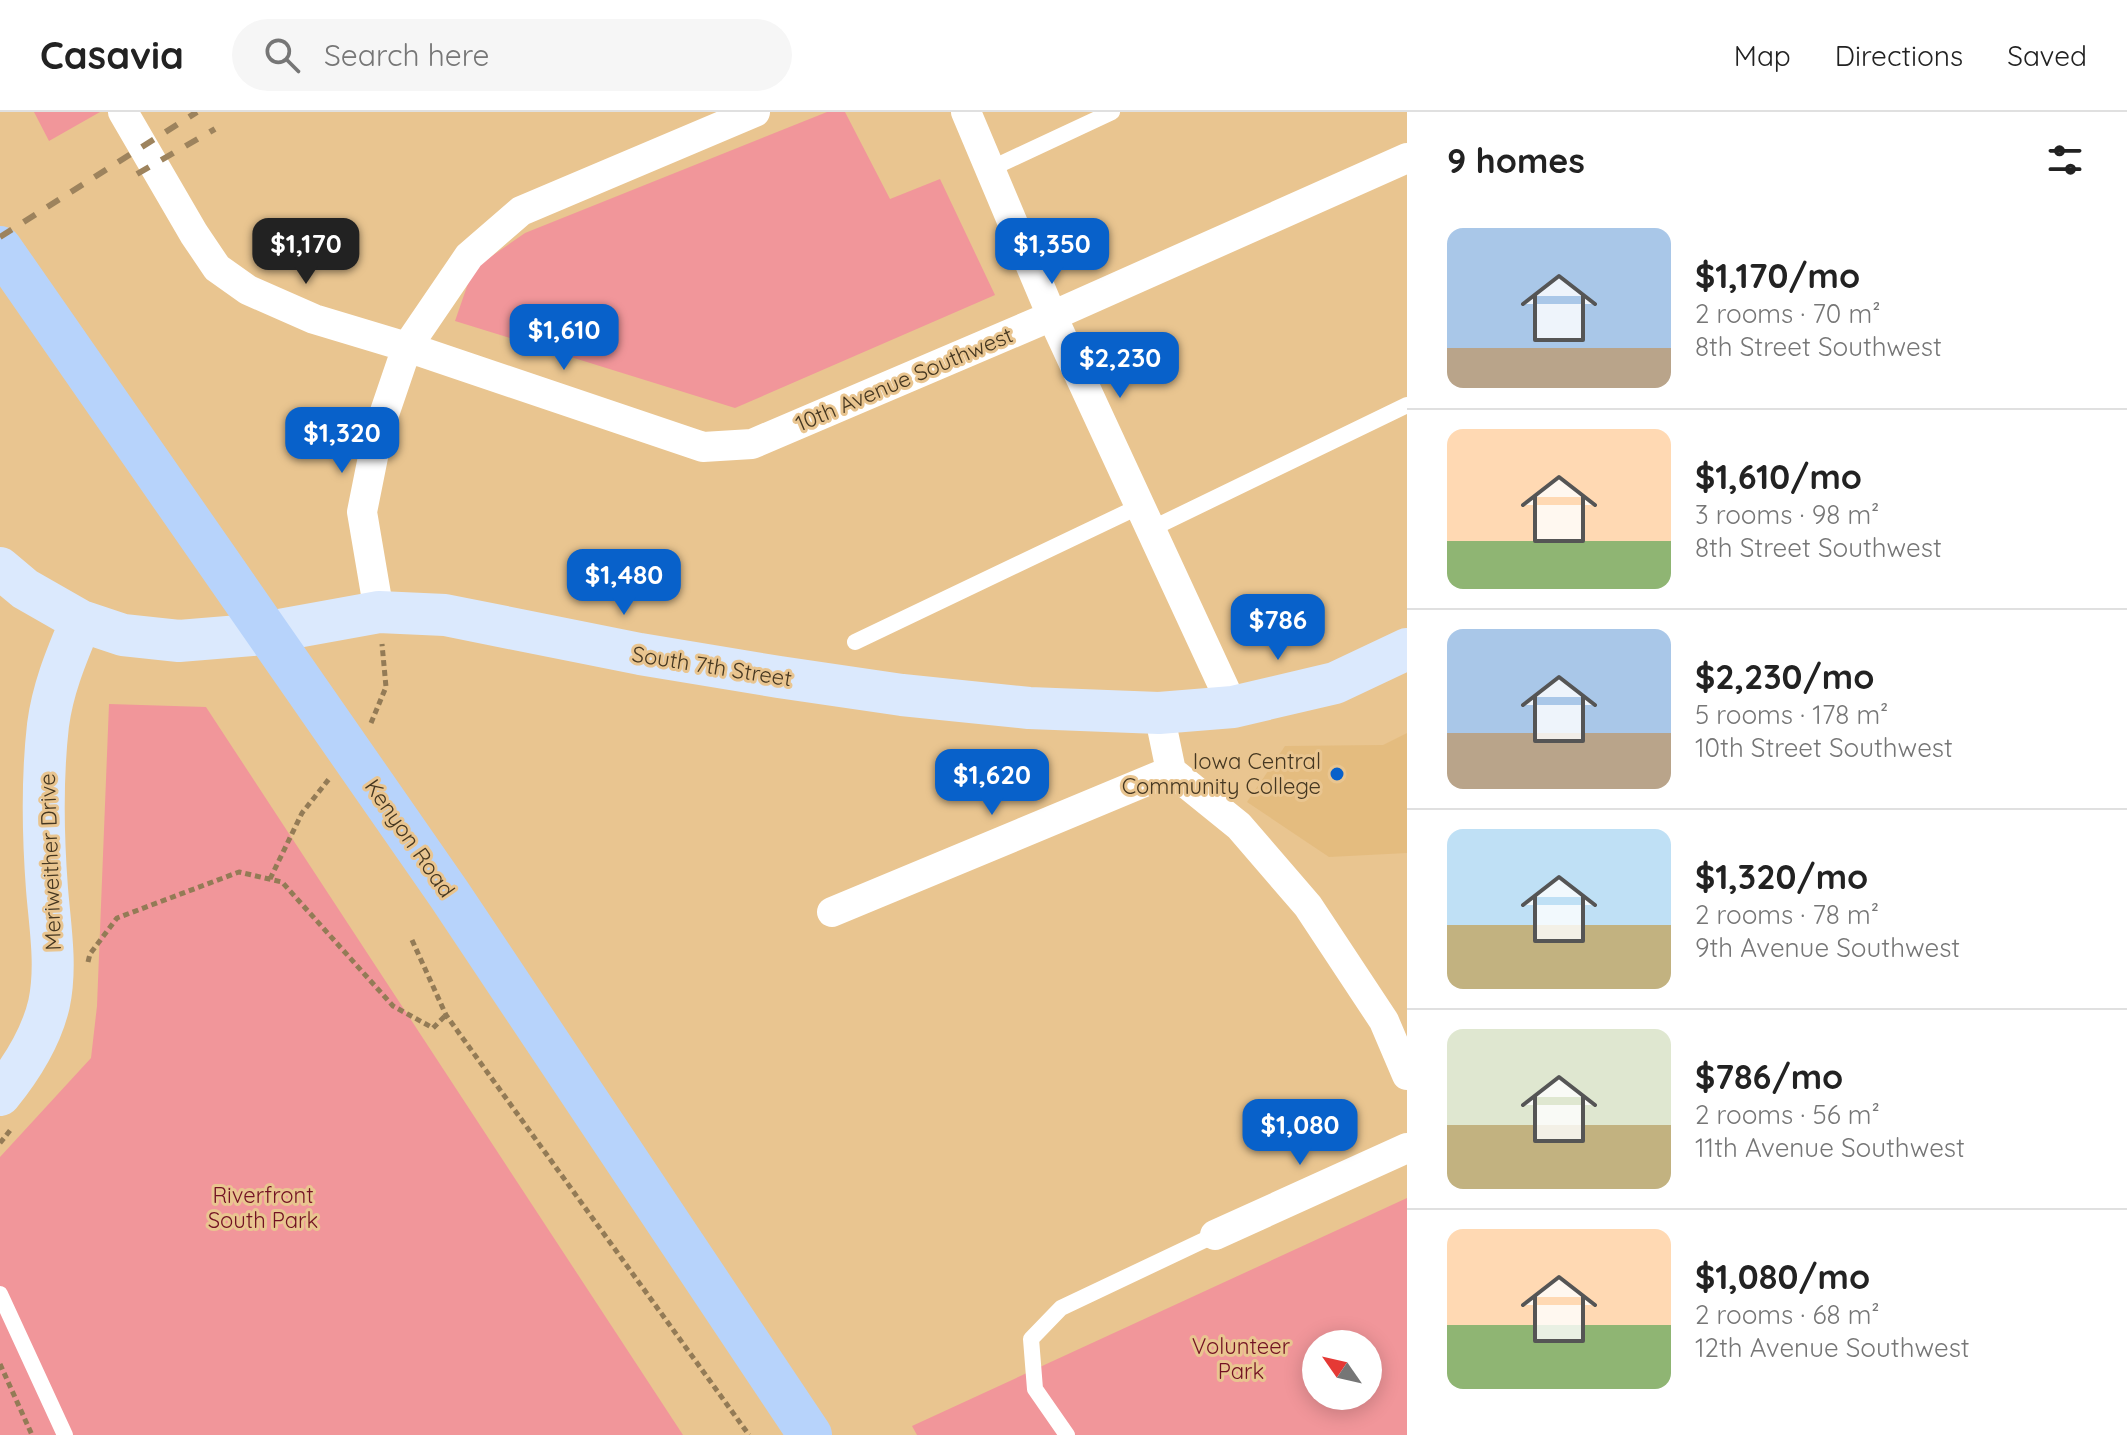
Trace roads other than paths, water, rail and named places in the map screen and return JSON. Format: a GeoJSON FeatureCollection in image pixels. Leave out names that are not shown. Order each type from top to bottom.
{"type":"FeatureCollection","features":[{"type":"Feature","properties":{"kind":"main road","name":"Kenyon Road"},"geometry":{"type":"LineString","coordinates":[[0,248],[449,894],[810,1435]]}},
{"type":"Feature","properties":{"kind":"street"},"geometry":{"type":"LineString","coordinates":[[123,112],[217,268],[248,290],[314,319],[407,347]]}},
{"type":"Feature","properties":{"kind":"street"},"geometry":{"type":"LineString","coordinates":[[379,612],[362,512],[378,432],[407,347],[469,256],[521,211],[755,112]]}},
{"type":"Feature","properties":{"kind":"street"},"geometry":{"type":"LineString","coordinates":[[966,112],[1052,316],[1233,707]]}},
{"type":"Feature","properties":{"kind":"street","name":"10th Avenue Southwest"},"geometry":{"type":"LineString","coordinates":[[407,347],[703,447],[752,444],[1052,316],[1407,158]]}},
{"type":"Feature","properties":{"kind":"street","name":"South 7th Street"},"geometry":{"type":"LineString","coordinates":[[0,568],[25,589],[81,621],[123,635],[179,641],[252,635],[379,612],[445,615],[640,654],[902,695],[1029,708],[1159,713],[1233,707],[1335,683],[1407,649]]}},
{"type":"Feature","properties":{"kind":"street","name":"Meriweither Drive"},"geometry":{"type":"LineString","coordinates":[[9,1108],[21,1067],[49,1005],[53,971],[45,793],[48,726],[56,683],[81,621]]}},
{"type":"Feature","properties":{"kind":"street"},"geometry":{"type":"LineString","coordinates":[[1159,713],[1171,771],[1239,826],[1308,906],[1384,1021],[1407,1075]]}},
{"type":"Feature","properties":{"kind":"street"},"geometry":{"type":"LineString","coordinates":[[832,912],[1171,771]]}},
{"type":"Feature","properties":{"kind":"street"},"geometry":{"type":"LineString","coordinates":[[1215,1235],[1407,1148]]}},
{"type":"Feature","properties":{"kind":"lane"},"geometry":{"type":"LineString","coordinates":[[990,169],[1112,112]]}},
{"type":"Feature","properties":{"kind":"lane"},"geometry":{"type":"LineString","coordinates":[[855,642],[1407,405]]}},
{"type":"Feature","properties":{"kind":"lane"},"geometry":{"type":"LineString","coordinates":[[1067,1435],[1035,1389],[1031,1339],[1061,1308],[1215,1235]]}},
{"type":"Feature","properties":{"kind":"lane"},"geometry":{"type":"LineString","coordinates":[[0,1294],[65,1435]]}},
{"type":"Feature","properties":{"kind":"railway"},"geometry":{"type":"LineString","coordinates":[[0,237],[197,112]]}},
{"type":"Feature","properties":{"kind":"railway"},"geometry":{"type":"LineString","coordinates":[[137,174],[215,129]]}},
{"type":"Feature","properties":{"kind":"place","name":"Iowa Central Community College"},"geometry":{"type":"Point","coordinates":[1337,774]}},
{"type":"Feature","properties":{"kind":"park label","name":"Riverfront South Park"},"geometry":{"type":"Point","coordinates":[263,1208]}},
{"type":"Feature","properties":{"kind":"park label","name":"Volunteer Park"},"geometry":{"type":"Point","coordinates":[1241,1358]}}]}
